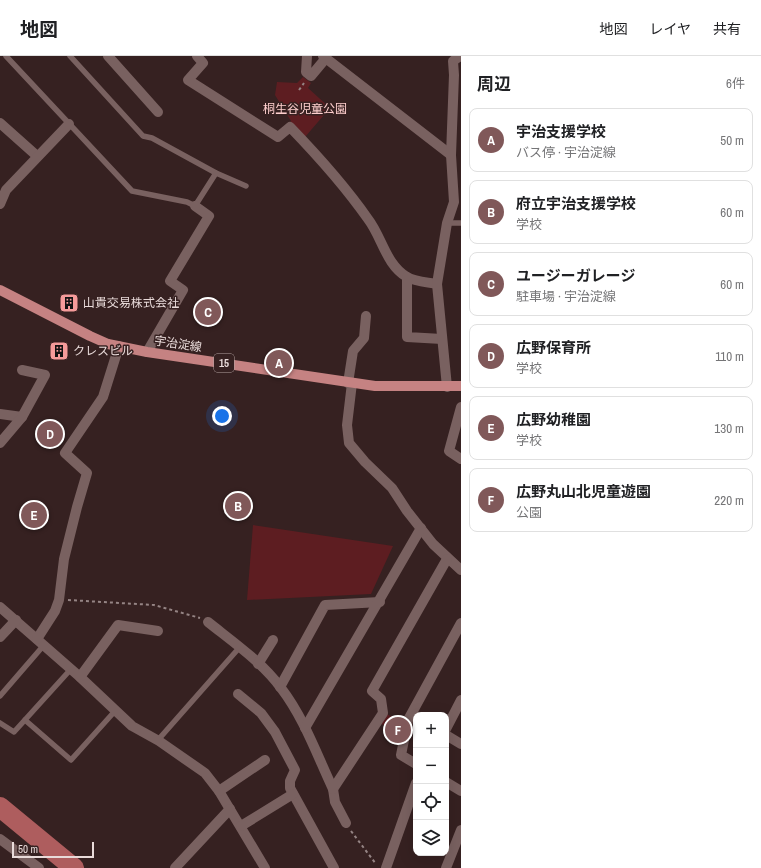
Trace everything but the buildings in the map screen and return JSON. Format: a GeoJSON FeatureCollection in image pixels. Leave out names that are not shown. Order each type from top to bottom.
{"type":"FeatureCollection","features":[{"type":"Feature","properties":{"kind":"main road","name":"宇治淀線"},"geometry":{"type":"LineString","coordinates":[[0,290],[108,344],[147,352],[375,386],[461,386]]}},
{"type":"Feature","properties":{"kind":"street"},"geometry":{"type":"LineString","coordinates":[[108,56],[158,112]]}},
{"type":"Feature","properties":{"kind":"street"},"geometry":{"type":"LineString","coordinates":[[197,56],[203,63],[188,80],[278,137],[290,128],[317,155],[362,210],[393,264],[407,277],[421,282],[437,284]]}},
{"type":"Feature","properties":{"kind":"street"},"geometry":{"type":"LineString","coordinates":[[307,56],[306,72],[311,76],[325,57],[451,155]]}},
{"type":"Feature","properties":{"kind":"street"},"geometry":{"type":"LineString","coordinates":[[447,387],[437,284],[447,223],[458,202],[451,155],[454,58]]}},
{"type":"Feature","properties":{"kind":"street"},"geometry":{"type":"LineString","coordinates":[[0,204],[6,190],[69,124]]}},
{"type":"Feature","properties":{"kind":"street"},"geometry":{"type":"LineString","coordinates":[[1,125],[38,156]]}},
{"type":"Feature","properties":{"kind":"street"},"geometry":{"type":"LineString","coordinates":[[147,352],[183,290],[170,281],[209,216],[195,206]]}},
{"type":"Feature","properties":{"kind":"street"},"geometry":{"type":"LineString","coordinates":[[407,277],[407,337],[442,339]]}},
{"type":"Feature","properties":{"kind":"street"},"geometry":{"type":"LineString","coordinates":[[366,316],[364,338],[353,351],[347,425],[349,443],[365,462],[392,488],[407,511],[447,558],[461,570]]}},
{"type":"Feature","properties":{"kind":"street"},"geometry":{"type":"LineString","coordinates":[[40,642],[59,600],[64,559],[87,473],[65,453],[102,397],[118,346]]}},
{"type":"Feature","properties":{"kind":"street"},"geometry":{"type":"LineString","coordinates":[[0,443],[22,417],[45,375],[22,370]]}},
{"type":"Feature","properties":{"kind":"street"},"geometry":{"type":"LineString","coordinates":[[461,407],[449,451],[461,459]]}},
{"type":"Feature","properties":{"kind":"street"},"geometry":{"type":"LineString","coordinates":[[0,414],[22,417]]}},
{"type":"Feature","properties":{"kind":"street"},"geometry":{"type":"LineString","coordinates":[[305,728],[380,602],[421,528]]}},
{"type":"Feature","properties":{"kind":"street"},"geometry":{"type":"LineString","coordinates":[[333,789],[383,713],[381,699],[372,691],[447,558]]}},
{"type":"Feature","properties":{"kind":"street"},"geometry":{"type":"LineString","coordinates":[[280,687],[325,605],[380,602]]}},
{"type":"Feature","properties":{"kind":"street"},"geometry":{"type":"LineString","coordinates":[[0,607],[80,677],[132,726],[158,740],[205,773],[219,791],[265,868]]}},
{"type":"Feature","properties":{"kind":"street"},"geometry":{"type":"LineString","coordinates":[[0,637],[16,620]]}},
{"type":"Feature","properties":{"kind":"street"},"geometry":{"type":"LineString","coordinates":[[208,622],[258,664],[280,687],[294,706],[333,789],[335,802],[346,823]]}},
{"type":"Feature","properties":{"kind":"street"},"geometry":{"type":"LineString","coordinates":[[413,762],[401,755],[408,720],[461,623]]}},
{"type":"Feature","properties":{"kind":"street"},"geometry":{"type":"LineString","coordinates":[[80,677],[118,625],[158,631]]}},
{"type":"Feature","properties":{"kind":"street"},"geometry":{"type":"LineString","coordinates":[[258,664],[273,640]]}},
{"type":"Feature","properties":{"kind":"street"},"geometry":{"type":"LineString","coordinates":[[238,694],[261,713],[275,732],[296,770],[290,781],[290,788],[334,868]]}},
{"type":"Feature","properties":{"kind":"street"},"geometry":{"type":"LineString","coordinates":[[449,723],[461,700]]}},
{"type":"Feature","properties":{"kind":"street"},"geometry":{"type":"LineString","coordinates":[[449,737],[461,744]]}},
{"type":"Feature","properties":{"kind":"street"},"geometry":{"type":"LineString","coordinates":[[219,791],[265,760]]}},
{"type":"Feature","properties":{"kind":"street"},"geometry":{"type":"LineString","coordinates":[[386,868],[416,784]]}},
{"type":"Feature","properties":{"kind":"street"},"geometry":{"type":"LineString","coordinates":[[449,784],[461,791]]}},
{"type":"Feature","properties":{"kind":"street"},"geometry":{"type":"LineString","coordinates":[[240,826],[293,794]]}},
{"type":"Feature","properties":{"kind":"street"},"geometry":{"type":"LineString","coordinates":[[175,868],[230,809]]}},
{"type":"Feature","properties":{"kind":"street"},"geometry":{"type":"LineString","coordinates":[[446,868],[461,830]]}},
{"type":"Feature","properties":{"kind":"street"},"geometry":{"type":"LineString","coordinates":[[0,839],[36,867]]}},
{"type":"Feature","properties":{"kind":"lane"},"geometry":{"type":"LineString","coordinates":[[6,56],[118,174],[132,191],[187,202],[195,206],[216,173]]}},
{"type":"Feature","properties":{"kind":"lane"},"geometry":{"type":"LineString","coordinates":[[70,56],[143,136],[152,138],[216,173],[246,186]]}},
{"type":"Feature","properties":{"kind":"lane"},"geometry":{"type":"LineString","coordinates":[[447,223],[461,223]]}},
{"type":"Feature","properties":{"kind":"lane"},"geometry":{"type":"LineString","coordinates":[[0,696],[40,642]]}},
{"type":"Feature","properties":{"kind":"lane"},"geometry":{"type":"LineString","coordinates":[[158,740],[239,648]]}},
{"type":"Feature","properties":{"kind":"lane"},"geometry":{"type":"LineString","coordinates":[[0,723],[14,732],[71,669]]}},
{"type":"Feature","properties":{"kind":"lane"},"geometry":{"type":"LineString","coordinates":[[25,720],[71,760],[115,711]]}},
{"type":"Feature","properties":{"kind":"path"},"geometry":{"type":"LineString","coordinates":[[299,90],[303,85]]}},
{"type":"Feature","properties":{"kind":"path"},"geometry":{"type":"LineString","coordinates":[[59,600],[154,605],[195,616],[208,622]]}},
{"type":"Feature","properties":{"kind":"path"},"geometry":{"type":"LineString","coordinates":[[346,823],[379,868]]}},
{"type":"Feature","properties":{"kind":"green space","name":"桐生谷児童公園"},"geometry":{"type":"Polygon","coordinates":[[[303,77],[311,83],[308,88],[330,108],[305,137],[288,125],[291,121],[275,95],[277,82],[297,83],[303,77]]]}},
{"type":"Feature","properties":{"kind":"green space"},"geometry":{"type":"Polygon","coordinates":[[[253,525],[393,546],[371,594],[247,600],[253,525]]]}},
{"type":"Feature","properties":{"kind":"green space"},"geometry":{"type":"Polygon","coordinates":[[[384,713],[406,723],[403,736],[378,722],[384,713]]]}},
{"type":"Feature","properties":{"kind":"waterway"},"geometry":{"type":"LineString","coordinates":[[0,807],[74,868]]}},
{"type":"Feature","properties":{"kind":"place","name":"山貴交易株式会社"},"geometry":{"type":"Point","coordinates":[69,303]}},
{"type":"Feature","properties":{"kind":"place","name":"ユージーガレージ"},"geometry":{"type":"Point","coordinates":[208,312]}},
{"type":"Feature","properties":{"kind":"place","name":"クレスビル"},"geometry":{"type":"Point","coordinates":[59,351]}},
{"type":"Feature","properties":{"kind":"place","name":"宇治支援学校"},"geometry":{"type":"Point","coordinates":[279,363]}},
{"type":"Feature","properties":{"kind":"place","name":"広野保育所"},"geometry":{"type":"Point","coordinates":[50,434]}},
{"type":"Feature","properties":{"kind":"place","name":"府立宇治支援学校"},"geometry":{"type":"Point","coordinates":[238,506]}},
{"type":"Feature","properties":{"kind":"place","name":"広野幼稚園"},"geometry":{"type":"Point","coordinates":[34,515]}},
{"type":"Feature","properties":{"kind":"place","name":"広野丸山北児童遊園"},"geometry":{"type":"Point","coordinates":[398,730]}}]}
